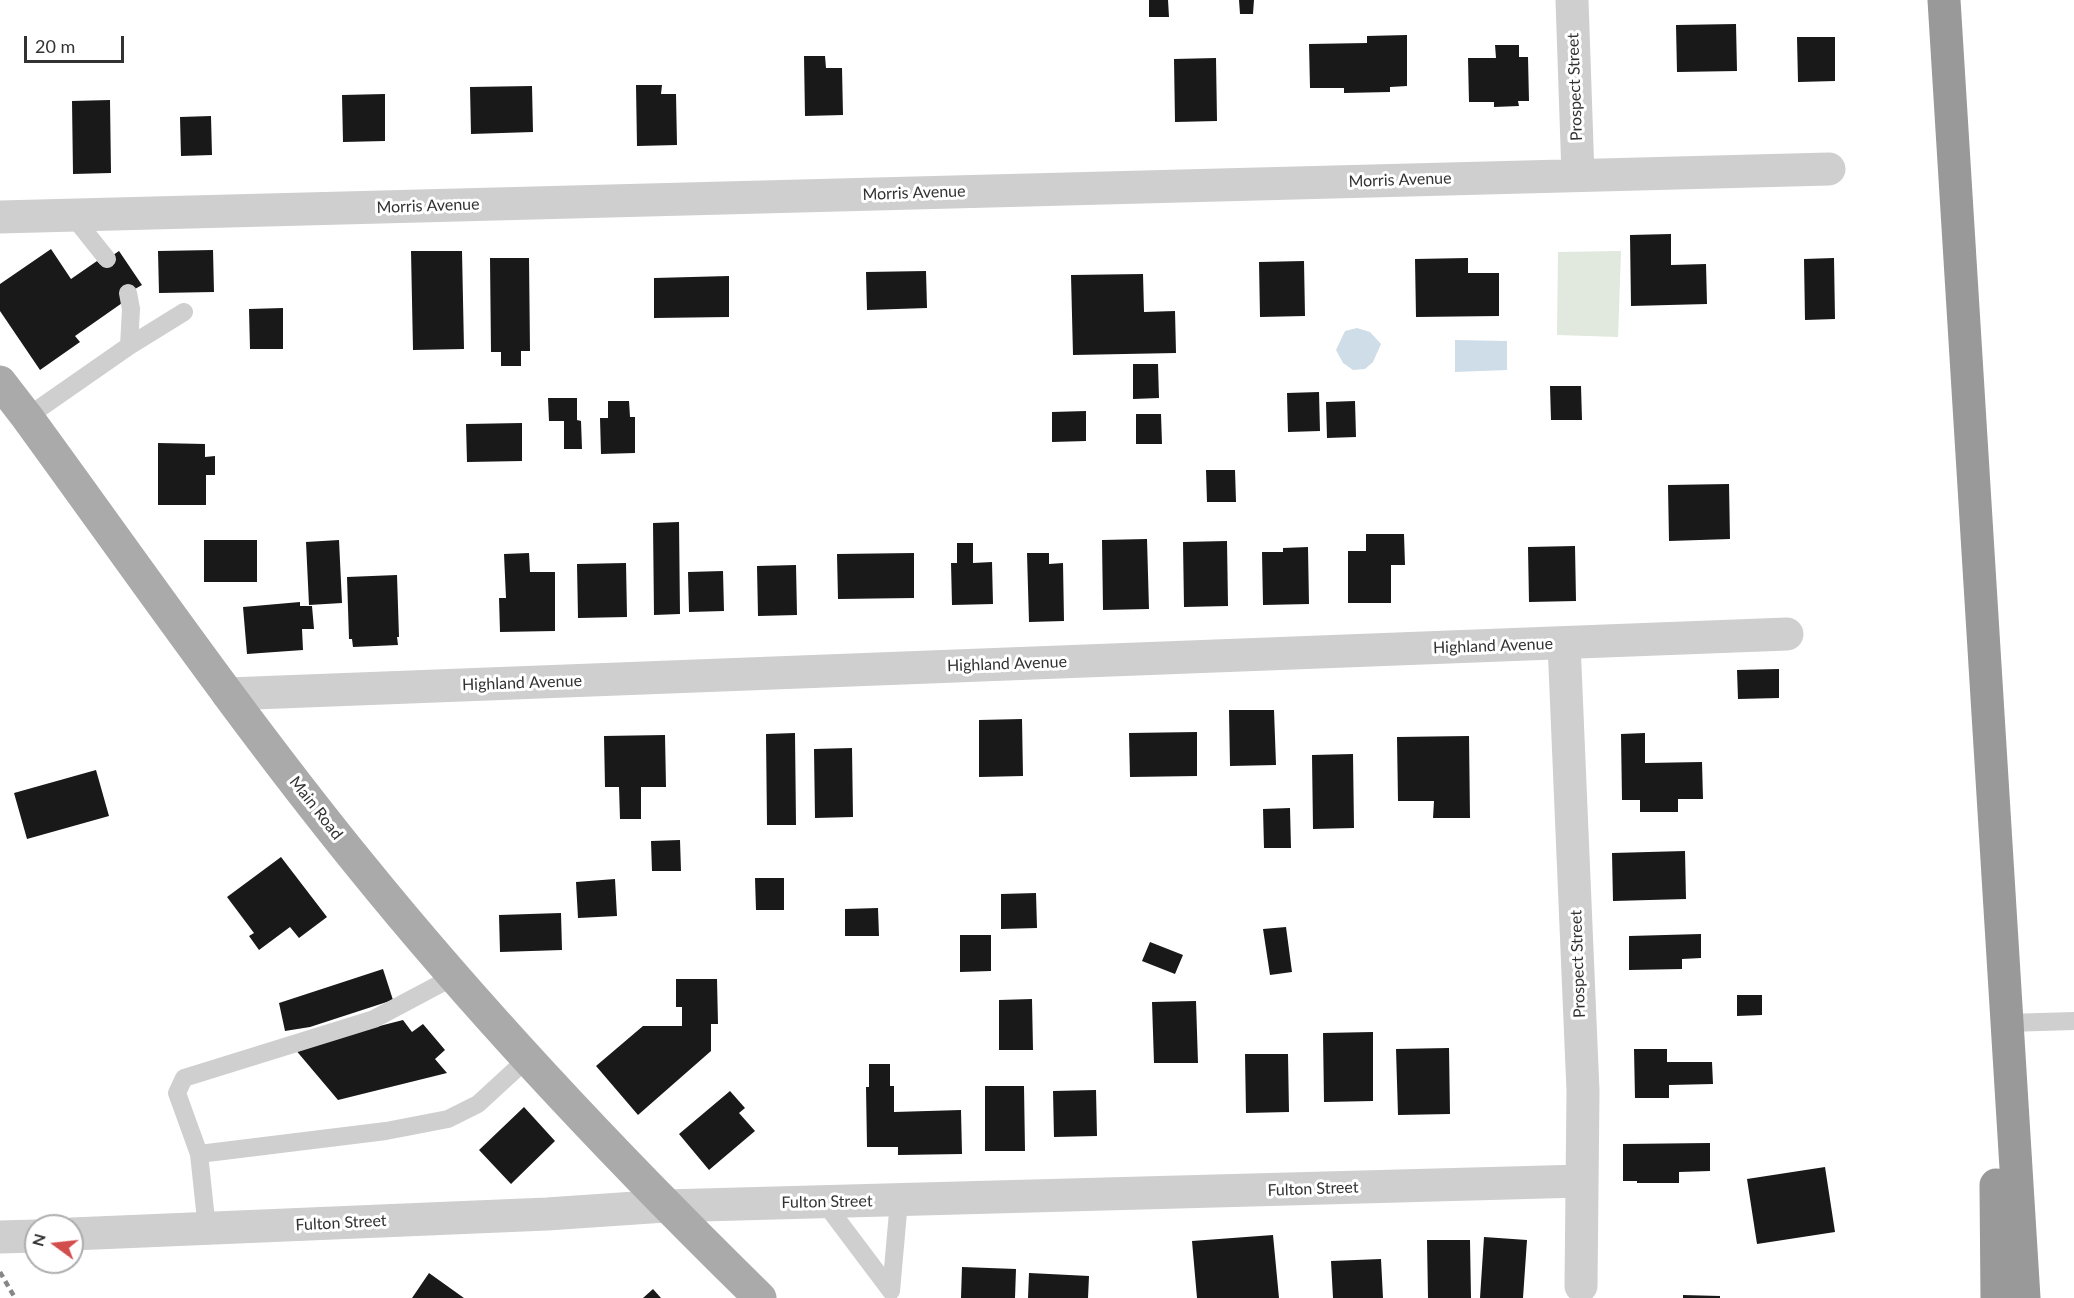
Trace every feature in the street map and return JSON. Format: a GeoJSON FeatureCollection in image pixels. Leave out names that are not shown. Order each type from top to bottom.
{"type":"FeatureCollection","features":[{"type":"Feature","properties":{"kind":"highway"},"geometry":{"type":"LineString","coordinates":[[1944,0],[2024,1298]]}},
{"type":"Feature","properties":{"kind":"highway"},"geometry":{"type":"LineString","coordinates":[[1994,800],[1997,1298]]}},
{"type":"Feature","properties":{"kind":"main road","name":"Main Road"},"geometry":{"type":"LineString","coordinates":[[0,382],[228,694],[361,866],[528,1058],[665,1206],[760,1298]]}},
{"type":"Feature","properties":{"kind":"street","name":"Prospect Street"},"geometry":{"type":"LineString","coordinates":[[1572,0],[1578,175]]}},
{"type":"Feature","properties":{"kind":"street","name":"Morris Avenue"},"geometry":{"type":"LineString","coordinates":[[0,217],[1829,169]]}},
{"type":"Feature","properties":{"kind":"street","name":"Highland Avenue"},"geometry":{"type":"LineString","coordinates":[[228,694],[1786,634]]}},
{"type":"Feature","properties":{"kind":"street","name":"Prospect Street"},"geometry":{"type":"LineString","coordinates":[[1564,643],[1583,1091],[1581,1286]]}},
{"type":"Feature","properties":{"kind":"street","name":"Fulton Street"},"geometry":{"type":"LineString","coordinates":[[84,1234],[536,1214],[665,1206],[1582,1181]]}},
{"type":"Feature","properties":{"kind":"street"},"geometry":{"type":"LineString","coordinates":[[0,1237],[24,1236]]}},
{"type":"Feature","properties":{"kind":"lane"},"geometry":{"type":"LineString","coordinates":[[72,215],[107,259]]}},
{"type":"Feature","properties":{"kind":"lane"},"geometry":{"type":"LineString","coordinates":[[128,293],[131,309],[129,346]]}},
{"type":"Feature","properties":{"kind":"lane"},"geometry":{"type":"LineString","coordinates":[[27,417],[129,346],[184,312]]}},
{"type":"Feature","properties":{"kind":"lane"},"geometry":{"type":"LineString","coordinates":[[207,1229],[199,1154],[177,1093],[184,1078],[374,1019],[455,976]]}},
{"type":"Feature","properties":{"kind":"lane"},"geometry":{"type":"LineString","coordinates":[[2007,1023],[2074,1021]]}},
{"type":"Feature","properties":{"kind":"lane"},"geometry":{"type":"LineString","coordinates":[[199,1154],[386,1131],[448,1119],[478,1104],[528,1058]]}},
{"type":"Feature","properties":{"kind":"lane"},"geometry":{"type":"LineString","coordinates":[[824,1202],[891,1291],[899,1201]]}},
{"type":"Feature","properties":{"kind":"shaded area"},"geometry":{"type":"Polygon","coordinates":[[[1621,251],[1618,337],[1557,335],[1558,252],[1621,251]]]}},
{"type":"Feature","properties":{"kind":"shaded area"},"geometry":{"type":"Polygon","coordinates":[[[1357,328],[1370,332],[1381,344],[1373,362],[1365,369],[1353,370],[1343,363],[1336,350],[1345,331],[1357,328]]]}},
{"type":"Feature","properties":{"kind":"shaded area"},"geometry":{"type":"Polygon","coordinates":[[[1455,340],[1507,341],[1507,370],[1455,372],[1455,340]]]}},
{"type":"Feature","properties":{"kind":"building"},"geometry":{"type":"Polygon","coordinates":[[[1149,0],[1168,0],[1169,17],[1149,17],[1149,0]]]}},
{"type":"Feature","properties":{"kind":"building"},"geometry":{"type":"Polygon","coordinates":[[[1239,0],[1254,0],[1253,14],[1240,14],[1239,0]]]}},
{"type":"Feature","properties":{"kind":"building"},"geometry":{"type":"Polygon","coordinates":[[[1736,24],[1737,71],[1677,72],[1676,25],[1736,24]]]}},
{"type":"Feature","properties":{"kind":"building"},"geometry":{"type":"Polygon","coordinates":[[[1407,35],[1407,86],[1390,87],[1390,92],[1344,93],[1344,88],[1310,88],[1309,44],[1367,43],[1367,36],[1407,35]]]}},
{"type":"Feature","properties":{"kind":"building"},"geometry":{"type":"Polygon","coordinates":[[[1797,37],[1835,37],[1835,81],[1798,82],[1797,37]]]}},
{"type":"Feature","properties":{"kind":"building"},"geometry":{"type":"Polygon","coordinates":[[[1495,45],[1519,45],[1519,57],[1528,57],[1529,101],[1518,101],[1519,106],[1494,107],[1494,102],[1469,102],[1468,58],[1496,58],[1495,45]]]}},
{"type":"Feature","properties":{"kind":"building"},"geometry":{"type":"Polygon","coordinates":[[[804,56],[825,56],[826,68],[842,68],[843,115],[805,116],[804,56]]]}},
{"type":"Feature","properties":{"kind":"building"},"geometry":{"type":"Polygon","coordinates":[[[1216,58],[1217,121],[1175,122],[1174,59],[1216,58]]]}},
{"type":"Feature","properties":{"kind":"building"},"geometry":{"type":"Polygon","coordinates":[[[636,85],[662,85],[661,94],[676,94],[677,145],[637,146],[636,85]]]}},
{"type":"Feature","properties":{"kind":"building"},"geometry":{"type":"Polygon","coordinates":[[[532,86],[533,132],[471,134],[470,87],[532,86]]]}},
{"type":"Feature","properties":{"kind":"building"},"geometry":{"type":"Polygon","coordinates":[[[385,94],[385,141],[343,142],[342,95],[385,94]]]}},
{"type":"Feature","properties":{"kind":"building"},"geometry":{"type":"Polygon","coordinates":[[[110,100],[111,173],[73,174],[72,101],[110,100]]]}},
{"type":"Feature","properties":{"kind":"building"},"geometry":{"type":"Polygon","coordinates":[[[211,116],[212,155],[181,156],[180,117],[211,116]]]}},
{"type":"Feature","properties":{"kind":"building"},"geometry":{"type":"Polygon","coordinates":[[[1671,234],[1671,265],[1706,264],[1707,304],[1631,306],[1630,235],[1671,234]]]}},
{"type":"Feature","properties":{"kind":"building"},"geometry":{"type":"Polygon","coordinates":[[[51,249],[71,279],[97,261],[100,264],[119,251],[142,285],[128,293],[125,301],[75,336],[80,342],[40,370],[0,311],[0,284],[51,249]]]}},
{"type":"Feature","properties":{"kind":"building"},"geometry":{"type":"Polygon","coordinates":[[[213,250],[214,292],[159,293],[158,251],[213,250]]]}},
{"type":"Feature","properties":{"kind":"building"},"geometry":{"type":"Polygon","coordinates":[[[411,251],[462,251],[464,349],[413,350],[411,251]]]}},
{"type":"Feature","properties":{"kind":"building"},"geometry":{"type":"Polygon","coordinates":[[[490,258],[529,258],[530,351],[521,351],[521,366],[501,366],[501,352],[491,352],[490,258]]]}},
{"type":"Feature","properties":{"kind":"building"},"geometry":{"type":"Polygon","coordinates":[[[1468,258],[1468,273],[1499,273],[1499,316],[1416,317],[1415,259],[1468,258]]]}},
{"type":"Feature","properties":{"kind":"building"},"geometry":{"type":"Polygon","coordinates":[[[1834,258],[1835,319],[1805,320],[1804,259],[1834,258]]]}},
{"type":"Feature","properties":{"kind":"building"},"geometry":{"type":"Polygon","coordinates":[[[1304,261],[1305,316],[1260,317],[1259,262],[1304,261]]]}},
{"type":"Feature","properties":{"kind":"building"},"geometry":{"type":"Polygon","coordinates":[[[926,271],[927,308],[867,310],[866,272],[926,271]]]}},
{"type":"Feature","properties":{"kind":"building"},"geometry":{"type":"Polygon","coordinates":[[[1143,274],[1144,312],[1175,311],[1176,353],[1073,355],[1071,275],[1143,274]]]}},
{"type":"Feature","properties":{"kind":"building"},"geometry":{"type":"Polygon","coordinates":[[[729,276],[729,317],[654,318],[654,278],[729,276]]]}},
{"type":"Feature","properties":{"kind":"building"},"geometry":{"type":"Polygon","coordinates":[[[283,308],[283,349],[250,349],[249,309],[283,308]]]}},
{"type":"Feature","properties":{"kind":"building"},"geometry":{"type":"Polygon","coordinates":[[[1133,364],[1158,364],[1159,398],[1133,399],[1133,364]]]}},
{"type":"Feature","properties":{"kind":"building"},"geometry":{"type":"Polygon","coordinates":[[[1550,386],[1581,386],[1582,420],[1551,420],[1550,386]]]}},
{"type":"Feature","properties":{"kind":"building"},"geometry":{"type":"Polygon","coordinates":[[[1319,392],[1320,431],[1288,432],[1287,393],[1319,392]]]}},
{"type":"Feature","properties":{"kind":"building"},"geometry":{"type":"Polygon","coordinates":[[[548,398],[577,398],[577,420],[581,421],[582,449],[564,449],[564,421],[549,421],[548,398]]]}},
{"type":"Feature","properties":{"kind":"building"},"geometry":{"type":"Polygon","coordinates":[[[608,401],[629,401],[630,417],[635,417],[635,453],[601,454],[600,418],[608,418],[608,401]]]}},
{"type":"Feature","properties":{"kind":"building"},"geometry":{"type":"Polygon","coordinates":[[[1355,401],[1356,437],[1327,438],[1326,402],[1355,401]]]}},
{"type":"Feature","properties":{"kind":"building"},"geometry":{"type":"Polygon","coordinates":[[[1086,411],[1086,441],[1052,442],[1052,412],[1086,411]]]}},
{"type":"Feature","properties":{"kind":"building"},"geometry":{"type":"Polygon","coordinates":[[[1136,414],[1161,414],[1162,444],[1136,444],[1136,414]]]}},
{"type":"Feature","properties":{"kind":"building"},"geometry":{"type":"Polygon","coordinates":[[[522,423],[522,461],[467,462],[466,424],[522,423]]]}},
{"type":"Feature","properties":{"kind":"building"},"geometry":{"type":"Polygon","coordinates":[[[158,443],[205,444],[205,457],[215,456],[215,475],[206,475],[206,505],[158,505],[158,443]]]}},
{"type":"Feature","properties":{"kind":"building"},"geometry":{"type":"Polygon","coordinates":[[[1206,470],[1235,470],[1236,502],[1207,502],[1206,470]]]}},
{"type":"Feature","properties":{"kind":"building"},"geometry":{"type":"Polygon","coordinates":[[[1729,484],[1730,539],[1669,541],[1668,485],[1729,484]]]}},
{"type":"Feature","properties":{"kind":"building"},"geometry":{"type":"Polygon","coordinates":[[[679,522],[680,614],[654,615],[653,523],[679,522]]]}},
{"type":"Feature","properties":{"kind":"building"},"geometry":{"type":"Polygon","coordinates":[[[1366,534],[1404,534],[1405,565],[1391,565],[1391,603],[1348,603],[1348,551],[1366,551],[1366,534]]]}},
{"type":"Feature","properties":{"kind":"building"},"geometry":{"type":"Polygon","coordinates":[[[1147,539],[1149,609],[1103,610],[1102,540],[1147,539]]]}},
{"type":"Feature","properties":{"kind":"building"},"geometry":{"type":"Polygon","coordinates":[[[204,540],[257,540],[257,582],[204,582],[204,540]]]}},
{"type":"Feature","properties":{"kind":"building"},"geometry":{"type":"Polygon","coordinates":[[[339,540],[342,603],[309,605],[306,542],[339,540]]]}},
{"type":"Feature","properties":{"kind":"building"},"geometry":{"type":"Polygon","coordinates":[[[1227,541],[1228,606],[1184,607],[1183,542],[1227,541]]]}},
{"type":"Feature","properties":{"kind":"building"},"geometry":{"type":"Polygon","coordinates":[[[957,543],[973,543],[973,563],[992,562],[993,604],[952,605],[951,563],[957,563],[957,543]]]}},
{"type":"Feature","properties":{"kind":"building"},"geometry":{"type":"Polygon","coordinates":[[[1575,546],[1576,601],[1529,602],[1528,547],[1575,546]]]}},
{"type":"Feature","properties":{"kind":"building"},"geometry":{"type":"Polygon","coordinates":[[[1308,547],[1309,604],[1263,605],[1262,552],[1283,552],[1283,548],[1308,547]]]}},
{"type":"Feature","properties":{"kind":"building"},"geometry":{"type":"Polygon","coordinates":[[[529,553],[530,572],[555,572],[555,631],[500,632],[499,598],[506,598],[504,554],[529,553]]]}},
{"type":"Feature","properties":{"kind":"building"},"geometry":{"type":"Polygon","coordinates":[[[914,553],[914,598],[838,599],[837,554],[914,553]]]}},
{"type":"Feature","properties":{"kind":"building"},"geometry":{"type":"Polygon","coordinates":[[[1027,553],[1049,553],[1049,564],[1063,563],[1064,621],[1029,622],[1027,553]]]}},
{"type":"Feature","properties":{"kind":"building"},"geometry":{"type":"Polygon","coordinates":[[[626,563],[627,617],[578,618],[577,564],[626,563]]]}},
{"type":"Feature","properties":{"kind":"building"},"geometry":{"type":"Polygon","coordinates":[[[796,565],[797,615],[758,616],[757,566],[796,565]]]}},
{"type":"Feature","properties":{"kind":"building"},"geometry":{"type":"Polygon","coordinates":[[[723,571],[724,611],[689,612],[688,572],[723,571]]]}},
{"type":"Feature","properties":{"kind":"building"},"geometry":{"type":"Polygon","coordinates":[[[397,575],[398,645],[353,647],[352,639],[349,639],[347,577],[397,575]]]}},
{"type":"Feature","properties":{"kind":"building"},"geometry":{"type":"Polygon","coordinates":[[[300,602],[300,606],[312,606],[314,629],[302,629],[303,650],[247,654],[243,607],[300,602]]]}},
{"type":"Feature","properties":{"kind":"building"},"geometry":{"type":"Polygon","coordinates":[[[1779,669],[1779,698],[1738,699],[1737,670],[1779,669]]]}},
{"type":"Feature","properties":{"kind":"building"},"geometry":{"type":"Polygon","coordinates":[[[1229,710],[1274,710],[1276,765],[1230,766],[1229,710]]]}},
{"type":"Feature","properties":{"kind":"building"},"geometry":{"type":"Polygon","coordinates":[[[1022,719],[1023,776],[979,777],[979,720],[1022,719]]]}},
{"type":"Feature","properties":{"kind":"building"},"geometry":{"type":"Polygon","coordinates":[[[1197,732],[1197,776],[1130,777],[1129,733],[1197,732]]]}},
{"type":"Feature","properties":{"kind":"building"},"geometry":{"type":"Polygon","coordinates":[[[795,733],[796,825],[767,825],[766,734],[795,733]]]}},
{"type":"Feature","properties":{"kind":"building"},"geometry":{"type":"Polygon","coordinates":[[[1645,733],[1645,763],[1702,762],[1703,799],[1678,799],[1678,812],[1640,812],[1640,800],[1622,800],[1621,734],[1645,733]]]}},
{"type":"Feature","properties":{"kind":"building"},"geometry":{"type":"Polygon","coordinates":[[[665,735],[666,787],[641,787],[641,819],[620,819],[619,787],[605,787],[604,736],[665,735]]]}},
{"type":"Feature","properties":{"kind":"building"},"geometry":{"type":"Polygon","coordinates":[[[1469,736],[1470,818],[1433,818],[1434,801],[1398,801],[1397,737],[1469,736]]]}},
{"type":"Feature","properties":{"kind":"building"},"geometry":{"type":"Polygon","coordinates":[[[852,748],[853,817],[815,818],[814,749],[852,748]]]}},
{"type":"Feature","properties":{"kind":"building"},"geometry":{"type":"Polygon","coordinates":[[[1353,754],[1354,828],[1313,829],[1312,755],[1353,754]]]}},
{"type":"Feature","properties":{"kind":"building"},"geometry":{"type":"Polygon","coordinates":[[[96,770],[109,816],[27,839],[14,793],[96,770]]]}},
{"type":"Feature","properties":{"kind":"building"},"geometry":{"type":"Polygon","coordinates":[[[1290,808],[1291,848],[1264,848],[1263,809],[1290,808]]]}},
{"type":"Feature","properties":{"kind":"building"},"geometry":{"type":"Polygon","coordinates":[[[680,840],[681,871],[652,871],[651,841],[680,840]]]}},
{"type":"Feature","properties":{"kind":"building"},"geometry":{"type":"Polygon","coordinates":[[[1685,851],[1686,899],[1613,901],[1612,853],[1685,851]]]}},
{"type":"Feature","properties":{"kind":"building"},"geometry":{"type":"Polygon","coordinates":[[[281,857],[327,917],[299,938],[290,927],[259,950],[249,936],[254,933],[227,897],[281,857]]]}},
{"type":"Feature","properties":{"kind":"building"},"geometry":{"type":"Polygon","coordinates":[[[755,878],[784,878],[784,910],[756,910],[755,878]]]}},
{"type":"Feature","properties":{"kind":"building"},"geometry":{"type":"Polygon","coordinates":[[[615,879],[617,916],[578,918],[576,882],[615,879]]]}},
{"type":"Feature","properties":{"kind":"building"},"geometry":{"type":"Polygon","coordinates":[[[1036,893],[1037,928],[1001,929],[1001,894],[1036,893]]]}},
{"type":"Feature","properties":{"kind":"building"},"geometry":{"type":"Polygon","coordinates":[[[878,908],[879,936],[845,936],[845,909],[878,908]]]}},
{"type":"Feature","properties":{"kind":"building"},"geometry":{"type":"Polygon","coordinates":[[[561,913],[562,950],[500,952],[499,915],[561,913]]]}},
{"type":"Feature","properties":{"kind":"building"},"geometry":{"type":"Polygon","coordinates":[[[1286,927],[1292,972],[1270,975],[1263,929],[1286,927]]]}},
{"type":"Feature","properties":{"kind":"building"},"geometry":{"type":"Polygon","coordinates":[[[1701,934],[1701,958],[1682,959],[1682,969],[1629,970],[1629,936],[1701,934]]]}},
{"type":"Feature","properties":{"kind":"building"},"geometry":{"type":"Polygon","coordinates":[[[960,935],[991,935],[991,971],[960,972],[960,935]]]}},
{"type":"Feature","properties":{"kind":"building"},"geometry":{"type":"Polygon","coordinates":[[[1150,942],[1183,955],[1175,974],[1142,961],[1150,942]]]}},
{"type":"Feature","properties":{"kind":"building"},"geometry":{"type":"Polygon","coordinates":[[[383,969],[393,1000],[310,1027],[285,1031],[279,1003],[383,969]]]}},
{"type":"Feature","properties":{"kind":"building"},"geometry":{"type":"Polygon","coordinates":[[[676,979],[717,979],[718,1024],[711,1024],[711,1051],[638,1115],[596,1066],[643,1026],[682,1026],[682,1007],[676,1007],[676,979]]]}},
{"type":"Feature","properties":{"kind":"building"},"geometry":{"type":"Polygon","coordinates":[[[1737,995],[1762,995],[1762,1015],[1737,1016],[1737,995]]]}},
{"type":"Feature","properties":{"kind":"building"},"geometry":{"type":"Polygon","coordinates":[[[1032,999],[1033,1050],[999,1050],[999,1000],[1032,999]]]}},
{"type":"Feature","properties":{"kind":"building"},"geometry":{"type":"Polygon","coordinates":[[[1196,1001],[1198,1063],[1154,1063],[1152,1002],[1196,1001]]]}},
{"type":"Feature","properties":{"kind":"building"},"geometry":{"type":"Polygon","coordinates":[[[403,1020],[412,1032],[423,1024],[445,1050],[435,1059],[447,1073],[338,1100],[294,1048],[403,1020]]]}},
{"type":"Feature","properties":{"kind":"building"},"geometry":{"type":"Polygon","coordinates":[[[1373,1032],[1373,1101],[1324,1102],[1323,1033],[1373,1032]]]}},
{"type":"Feature","properties":{"kind":"building"},"geometry":{"type":"Polygon","coordinates":[[[1449,1048],[1450,1114],[1398,1115],[1396,1049],[1449,1048]]]}},
{"type":"Feature","properties":{"kind":"building"},"geometry":{"type":"Polygon","coordinates":[[[1634,1049],[1667,1049],[1667,1062],[1712,1062],[1713,1084],[1669,1085],[1669,1098],[1635,1098],[1634,1049]]]}},
{"type":"Feature","properties":{"kind":"building"},"geometry":{"type":"Polygon","coordinates":[[[1245,1054],[1288,1054],[1289,1112],[1246,1113],[1245,1054]]]}},
{"type":"Feature","properties":{"kind":"building"},"geometry":{"type":"Polygon","coordinates":[[[869,1064],[890,1064],[890,1086],[894,1086],[894,1112],[961,1110],[962,1154],[898,1155],[898,1147],[867,1147],[866,1087],[869,1087],[869,1064]]]}},
{"type":"Feature","properties":{"kind":"building"},"geometry":{"type":"Polygon","coordinates":[[[985,1086],[1024,1086],[1025,1151],[985,1151],[985,1086]]]}},
{"type":"Feature","properties":{"kind":"building"},"geometry":{"type":"Polygon","coordinates":[[[1096,1090],[1097,1136],[1054,1137],[1053,1091],[1096,1090]]]}},
{"type":"Feature","properties":{"kind":"building"},"geometry":{"type":"Polygon","coordinates":[[[730,1091],[745,1108],[739,1113],[755,1131],[709,1170],[679,1134],[730,1091]]]}},
{"type":"Feature","properties":{"kind":"building"},"geometry":{"type":"Polygon","coordinates":[[[524,1107],[555,1141],[511,1184],[479,1150],[524,1107]]]}},
{"type":"Feature","properties":{"kind":"building"},"geometry":{"type":"Polygon","coordinates":[[[1710,1143],[1710,1171],[1679,1172],[1679,1183],[1623,1181],[1623,1144],[1710,1143]]]}},
{"type":"Feature","properties":{"kind":"building"},"geometry":{"type":"Polygon","coordinates":[[[1825,1167],[1835,1232],[1757,1244],[1747,1179],[1825,1167]]]}},
{"type":"Feature","properties":{"kind":"building"},"geometry":{"type":"Polygon","coordinates":[[[1273,1235],[1279,1298],[1197,1298],[1192,1241],[1273,1235]]]}},
{"type":"Feature","properties":{"kind":"building"},"geometry":{"type":"Polygon","coordinates":[[[1484,1237],[1527,1240],[1523,1298],[1480,1298],[1484,1237]]]}},
{"type":"Feature","properties":{"kind":"building"},"geometry":{"type":"Polygon","coordinates":[[[1427,1240],[1470,1240],[1471,1298],[1428,1298],[1427,1240]]]}},
{"type":"Feature","properties":{"kind":"building"},"geometry":{"type":"Polygon","coordinates":[[[1381,1259],[1383,1298],[1333,1298],[1331,1261],[1381,1259]]]}},
{"type":"Feature","properties":{"kind":"building"},"geometry":{"type":"Polygon","coordinates":[[[962,1267],[1016,1269],[1015,1298],[961,1298],[962,1267]]]}},
{"type":"Feature","properties":{"kind":"building"},"geometry":{"type":"Polygon","coordinates":[[[429,1273],[464,1298],[412,1298],[429,1273]]]}},
{"type":"Feature","properties":{"kind":"building"},"geometry":{"type":"Polygon","coordinates":[[[1029,1273],[1089,1276],[1088,1298],[1028,1298],[1029,1273]]]}},
{"type":"Feature","properties":{"kind":"building"},"geometry":{"type":"Polygon","coordinates":[[[653,1289],[661,1298],[643,1298],[653,1289]]]}},
{"type":"Feature","properties":{"kind":"building"},"geometry":{"type":"Polygon","coordinates":[[[1683,1295],[1720,1296],[1720,1298],[1683,1298],[1683,1295]]]}},
{"type":"Feature","properties":{"kind":"railway"},"geometry":{"type":"LineString","coordinates":[[0,1272],[15,1298]]}}]}
